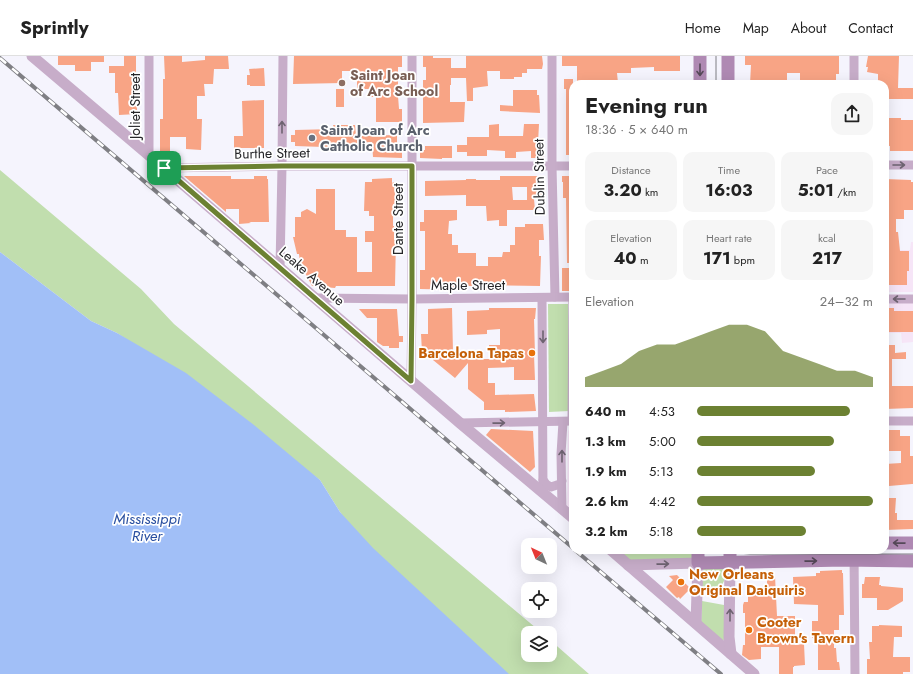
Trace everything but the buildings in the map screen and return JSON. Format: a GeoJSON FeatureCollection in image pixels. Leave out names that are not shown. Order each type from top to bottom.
{"type":"FeatureCollection","features":[{"type":"Feature","properties":{"kind":"main road"},"geometry":{"type":"LineString","coordinates":[[700,56],[700,80]]}},
{"type":"Feature","properties":{"kind":"main road"},"geometry":{"type":"LineString","coordinates":[[728,56],[728,80]]}},
{"type":"Feature","properties":{"kind":"main road"},"geometry":{"type":"LineString","coordinates":[[889,543],[913,543]]}},
{"type":"Feature","properties":{"kind":"main road"},"geometry":{"type":"LineString","coordinates":[[698,554],[698,563],[730,556],[854,555],[913,561]]}},
{"type":"Feature","properties":{"kind":"street","name":"Leake Avenue"},"geometry":{"type":"LineString","coordinates":[[32,56],[460,424],[569,515]]}},
{"type":"Feature","properties":{"kind":"street","name":"Joliet Street"},"geometry":{"type":"LineString","coordinates":[[149,56],[149,156]]}},
{"type":"Feature","properties":{"kind":"street"},"geometry":{"type":"LineString","coordinates":[[280,268],[283,56]]}},
{"type":"Feature","properties":{"kind":"street","name":"Dante Street"},"geometry":{"type":"LineString","coordinates":[[411,381],[412,56]]}},
{"type":"Feature","properties":{"kind":"street","name":"Dublin Street"},"geometry":{"type":"LineString","coordinates":[[543,493],[543,422],[550,298],[552,56]]}},
{"type":"Feature","properties":{"kind":"street"},"geometry":{"type":"LineString","coordinates":[[854,56],[854,80]]}},
{"type":"Feature","properties":{"kind":"street"},"geometry":{"type":"LineString","coordinates":[[889,165],[913,165]]}},
{"type":"Feature","properties":{"kind":"street","name":"Burthe Street"},"geometry":{"type":"LineString","coordinates":[[164,168],[282,166],[569,166]]}},
{"type":"Feature","properties":{"kind":"street","name":"Maple Street"},"geometry":{"type":"LineString","coordinates":[[315,298],[412,299],[569,297]]}},
{"type":"Feature","properties":{"kind":"street"},"geometry":{"type":"LineString","coordinates":[[889,299],[913,299]]}},
{"type":"Feature","properties":{"kind":"street"},"geometry":{"type":"LineString","coordinates":[[460,424],[569,421],[561,454],[562,509]]}},
{"type":"Feature","properties":{"kind":"street"},"geometry":{"type":"LineString","coordinates":[[889,421],[913,421]]}},
{"type":"Feature","properties":{"kind":"street"},"geometry":{"type":"LineString","coordinates":[[543,480],[546,484],[551,486],[560,484],[562,481]]}},
{"type":"Feature","properties":{"kind":"street"},"geometry":{"type":"LineString","coordinates":[[616,554],[754,674]]}},
{"type":"Feature","properties":{"kind":"street"},"geometry":{"type":"LineString","coordinates":[[854,555],[855,674]]}},
{"type":"Feature","properties":{"kind":"street"},"geometry":{"type":"LineString","coordinates":[[730,556],[729,637],[731,654]]}},
{"type":"Feature","properties":{"kind":"street"},"geometry":{"type":"LineString","coordinates":[[628,565],[698,563],[696,623]]}},
{"type":"Feature","properties":{"kind":"shaded area"},"geometry":{"type":"Polygon","coordinates":[[[911,242],[913,242],[913,292],[889,292],[889,250],[910,250],[911,242]]]}},
{"type":"Feature","properties":{"kind":"shaded area"},"geometry":{"type":"Polygon","coordinates":[[[913,302],[913,342],[902,343],[901,333],[889,333],[889,303],[913,302]]]}},
{"type":"Feature","properties":{"kind":"shaded area"},"geometry":{"type":"Polygon","coordinates":[[[569,429],[569,511],[567,509],[569,429]]]}},
{"type":"Feature","properties":{"kind":"green space"},"geometry":{"type":"Polygon","coordinates":[[[0,170],[141,289],[174,324],[521,615],[521,618],[524,618],[534,626],[521,626],[521,662],[557,662],[557,646],[589,674],[504,674],[368,550],[340,512],[320,480],[132,343],[117,333],[91,321],[0,252],[0,170]]]}},
{"type":"Feature","properties":{"kind":"green space"},"geometry":{"type":"Polygon","coordinates":[[[548,304],[568,304],[569,411],[549,412],[548,304]]]}},
{"type":"Feature","properties":{"kind":"green space"},"geometry":{"type":"Polygon","coordinates":[[[622,554],[694,554],[694,561],[632,563],[622,554]]]}},
{"type":"Feature","properties":{"kind":"green space"},"geometry":{"type":"Polygon","coordinates":[[[702,569],[724,569],[724,581],[720,589],[707,589],[702,587],[702,569]]]}},
{"type":"Feature","properties":{"kind":"green space"},"geometry":{"type":"Polygon","coordinates":[[[702,601],[724,605],[725,641],[718,638],[701,623],[702,601]]]}},
{"type":"Feature","properties":{"kind":"water","name":"Mississippi River"},"geometry":{"type":"Polygon","coordinates":[[[0,252],[91,321],[117,333],[186,373],[254,425],[320,480],[340,512],[373,548],[509,674],[0,674],[0,252]]]}},
{"type":"Feature","properties":{"kind":"tram line"},"geometry":{"type":"LineString","coordinates":[[716,56],[716,80]]}},
{"type":"Feature","properties":{"kind":"tram line"},"geometry":{"type":"LineString","coordinates":[[750,554],[889,554]]}},
{"type":"Feature","properties":{"kind":"tram line"},"geometry":{"type":"LineString","coordinates":[[889,554],[913,554]]}},
{"type":"Feature","properties":{"kind":"railway"},"geometry":{"type":"LineString","coordinates":[[0,58],[569,545]]}},
{"type":"Feature","properties":{"kind":"railway"},"geometry":{"type":"LineString","coordinates":[[580,554],[721,674]]}},
{"type":"Feature","properties":{"kind":"place","name":"Saint Joan of Arc School"},"geometry":{"type":"Point","coordinates":[342,83]}},
{"type":"Feature","properties":{"kind":"place","name":"Saint Joan of Arc Catholic Church"},"geometry":{"type":"Point","coordinates":[312,138]}},
{"type":"Feature","properties":{"kind":"place","name":"Barcelona Tapas"},"geometry":{"type":"Point","coordinates":[532,353]}},
{"type":"Feature","properties":{"kind":"place","name":"New Orleans Original Daiquiris"},"geometry":{"type":"Point","coordinates":[681,582]}},
{"type":"Feature","properties":{"kind":"place","name":"Cooter Brown's Tavern"},"geometry":{"type":"Point","coordinates":[749,630]}},
{"type":"Feature","properties":{"kind":"route"},"geometry":{"type":"LineString","coordinates":[[412,166],[411,381],[315,298],[164,168],[412,166]]}}]}
